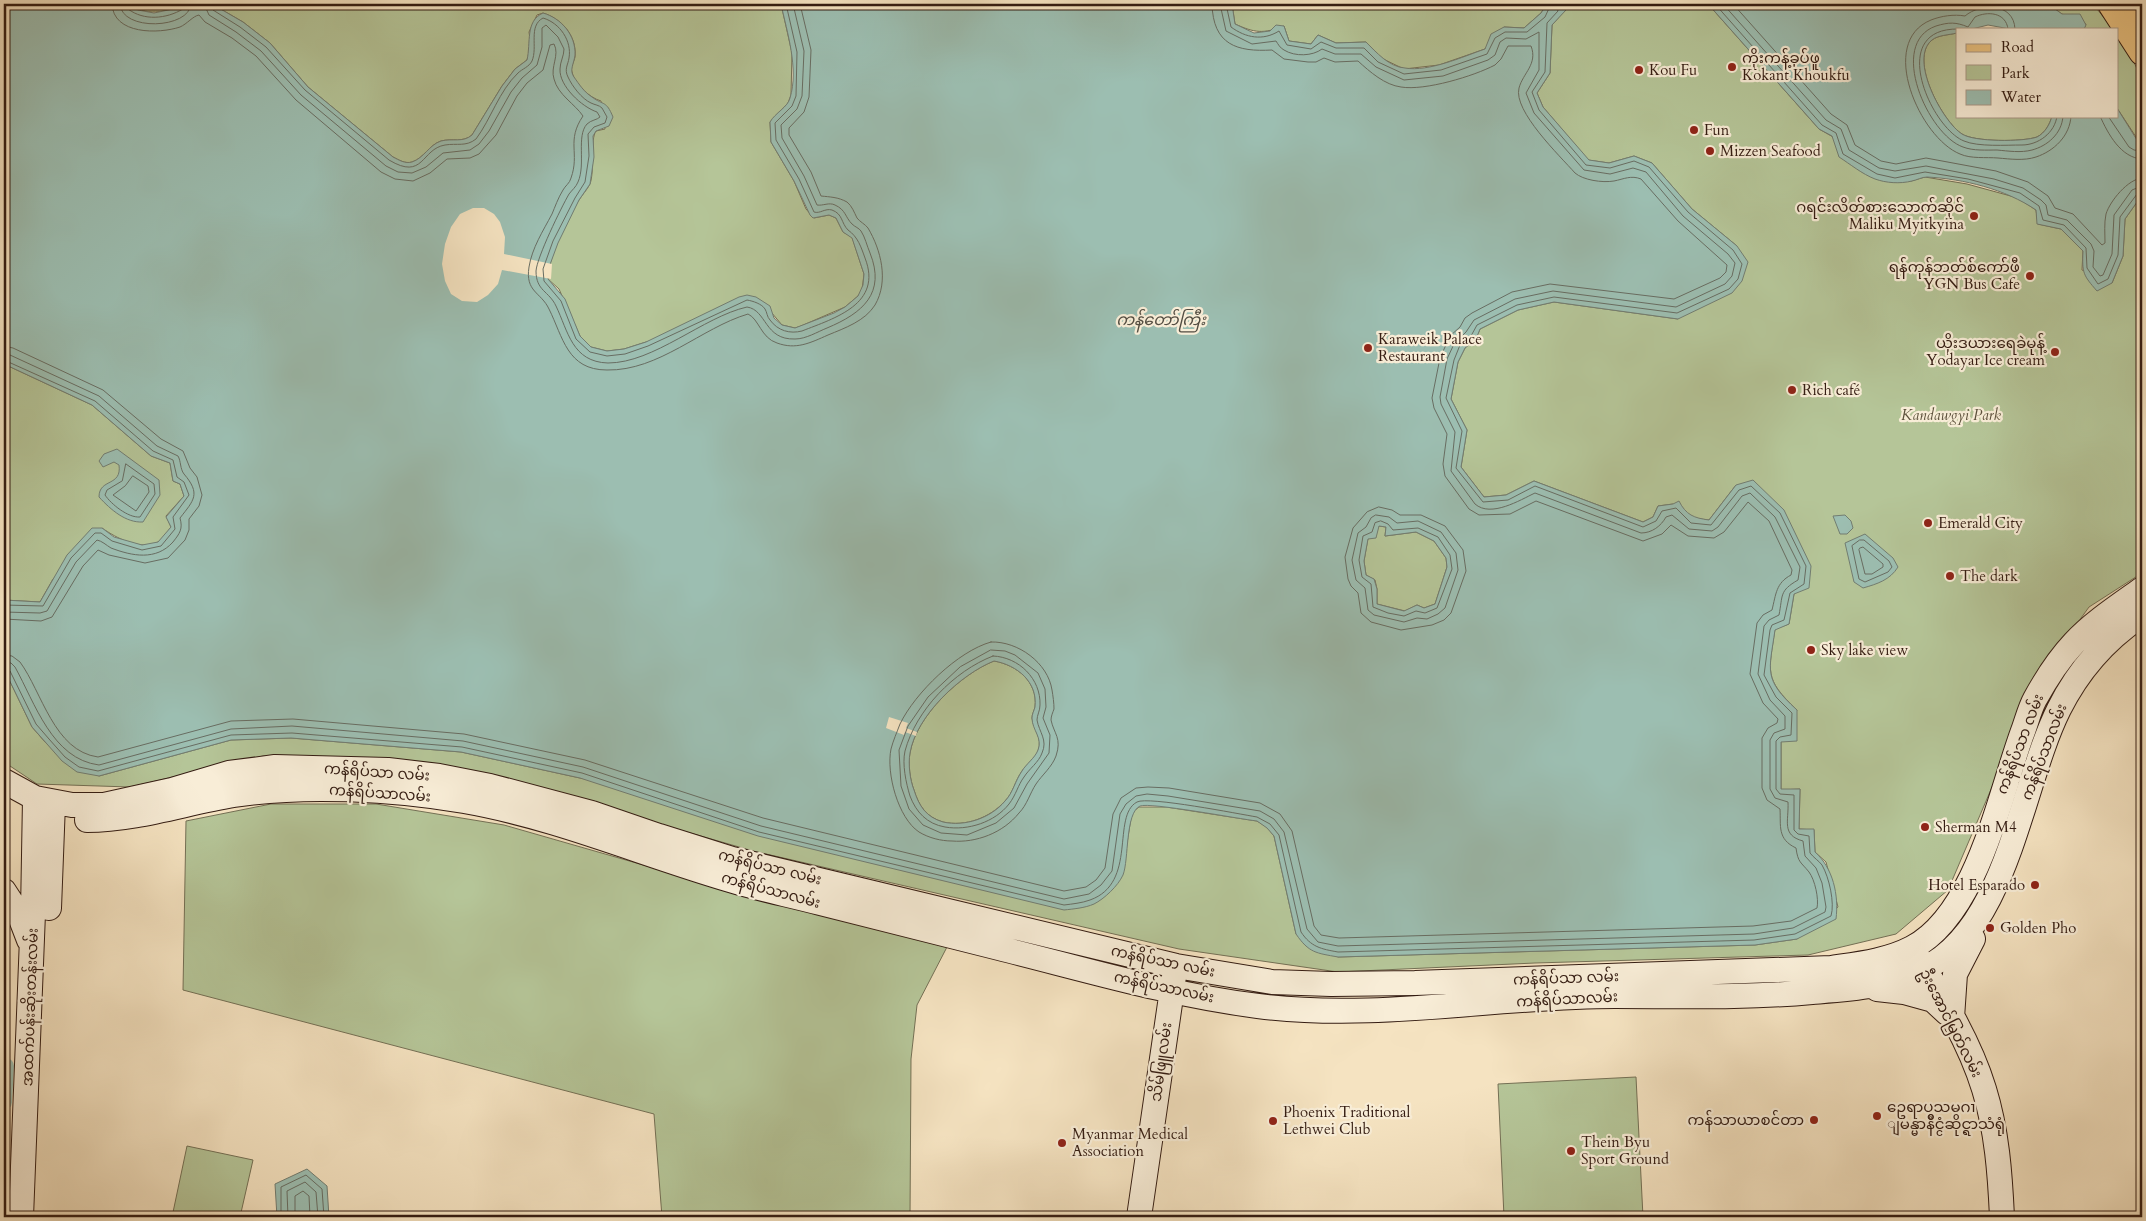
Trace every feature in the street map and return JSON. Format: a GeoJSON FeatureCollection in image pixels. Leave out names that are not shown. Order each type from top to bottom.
{"type":"FeatureCollection","features":[{"type":"Feature","properties":{"kind":"main road"},"geometry":{"type":"LineString","coordinates":[[2111,4],[2142,52]]}},
{"type":"Feature","properties":{"kind":"main road","name":"ကန်ရိပ်သာ လမ်း"},"geometry":{"type":"LineString","coordinates":[[4,781],[44,808],[104,804],[172,790],[229,773],[275,767],[388,770],[439,776],[490,786],[592,813],[732,859],[1176,966],[1272,982],[1331,984],[1415,983],[1831,968],[1884,959],[1912,948],[1931,935],[1948,918],[1967,888],[1981,855],[2012,759],[2034,700],[2075,642],[2142,588]]}},
{"type":"Feature","properties":{"kind":"main road","name":"ကန်ရိပ်သာလမ်း"},"geometry":{"type":"LineString","coordinates":[[4,799],[44,808],[71,820],[103,820],[239,794],[284,789],[336,789],[426,796],[462,801],[526,813],[730,880],[1172,991],[1260,1007],[1334,1010],[1446,1006],[1549,998],[1775,995],[1859,989],[1892,981],[1925,969],[1950,953],[1984,912],[2004,864],[2032,778],[2064,700],[2082,672],[2101,648],[2142,615]]}},
{"type":"Feature","properties":{"kind":"main road","name":"အထက်ပန်းဆိုးတန်းလမ်း"},"geometry":{"type":"LineString","coordinates":[[21,1217],[37,1017],[32,948],[44,808]]}},
{"type":"Feature","properties":{"kind":"main road","name":"အထက်ပန်းဆိုးတန်းလမ်း"},"geometry":{"type":"LineString","coordinates":[[36,1217],[37,1017],[44,808]]}},
{"type":"Feature","properties":{"kind":"main road"},"geometry":{"type":"LineString","coordinates":[[4,891],[19,914],[32,948]]}},
{"type":"Feature","properties":{"kind":"main road"},"geometry":{"type":"LineString","coordinates":[[1952,1018],[1955,974],[1959,963],[1970,947],[1984,912]]}},
{"type":"Feature","properties":{"kind":"main road","name":"ဦးအောင်မြတ်လမ်း"},"geometry":{"type":"LineString","coordinates":[[1912,948],[1952,1018],[1976,1066],[1984,1090],[1998,1155],[2002,1217]]}},
{"type":"Feature","properties":{"kind":"main road","name":"သိမ်ဖြူလမ်း"},"geometry":{"type":"LineString","coordinates":[[1139,1217],[1176,966]]}},
{"type":"Feature","properties":{"kind":"main road"},"geometry":{"type":"LineString","coordinates":[[1859,989],[1904,992],[1933,1000],[1952,1018]]}},
{"type":"Feature","properties":{"kind":"green space"},"geometry":{"type":"Polygon","coordinates":[[[128,4],[184,4],[163,11],[149,12],[128,4]]]}},
{"type":"Feature","properties":{"kind":"green space"},"geometry":{"type":"Polygon","coordinates":[[[212,4],[781,4],[792,53],[791,95],[788,103],[770,122],[771,142],[794,181],[806,209],[814,218],[829,215],[836,218],[843,232],[852,237],[864,274],[862,290],[845,307],[795,328],[782,325],[771,312],[624,349],[607,351],[591,347],[580,336],[559,289],[548,279],[551,261],[559,239],[574,208],[590,184],[594,135],[596,131],[605,129],[601,101],[583,90],[573,77],[571,68],[575,57],[574,42],[562,24],[543,13],[537,15],[529,32],[531,46],[527,60],[515,69],[502,86],[472,135],[461,140],[441,141],[433,145],[420,158],[407,162],[393,157],[308,87],[270,43],[243,22],[212,4]]]}},
{"type":"Feature","properties":{"kind":"green space"},"geometry":{"type":"Polygon","coordinates":[[[1232,4],[1547,4],[1541,13],[1524,28],[1504,27],[1485,49],[1439,65],[1404,69],[1381,58],[1366,42],[1336,43],[1318,35],[1311,44],[1289,41],[1284,26],[1265,31],[1254,31],[1242,27],[1235,24],[1232,4]]]}},
{"type":"Feature","properties":{"kind":"green space","name":"Kandawgyi Park"},"geometry":{"type":"Polygon","coordinates":[[[1559,4],[1708,4],[1819,129],[1911,181],[1925,177],[1967,184],[2018,198],[2036,210],[2038,224],[2061,229],[2083,251],[2082,270],[2112,283],[2123,256],[2125,219],[2142,195],[2142,573],[2089,607],[2032,686],[2007,752],[1948,890],[1896,934],[1808,955],[1535,963],[1338,972],[1179,949],[753,851],[558,795],[356,760],[263,756],[130,787],[37,784],[4,762],[4,669],[32,727],[45,742],[99,776],[231,740],[291,738],[461,752],[580,778],[1122,875],[1131,818],[1134,811],[1139,807],[1166,807],[1257,821],[1267,827],[1274,836],[1296,934],[1338,957],[1755,945],[1797,939],[1838,907],[1826,862],[1815,852],[1814,830],[1799,829],[1800,789],[1781,790],[1781,742],[1797,710],[1778,690],[1771,674],[1770,665],[1775,629],[1789,624],[1794,594],[1736,485],[1709,520],[1693,518],[1673,504],[1658,506],[1653,517],[1643,522],[1534,481],[1506,495],[1484,497],[1461,467],[1467,430],[1451,399],[1458,362],[1465,348],[1476,339],[1480,329],[1518,310],[1554,302],[1678,319],[1737,246],[1692,209],[1652,163],[1634,156],[1609,163],[1588,160],[1543,107],[1537,93],[1550,73],[1552,25],[1565,10],[1559,4]]]}},
{"type":"Feature","properties":{"kind":"green space"},"geometry":{"type":"Polygon","coordinates":[[[2055,4],[2093,4],[2112,28],[2084,28],[2086,24],[2055,9],[2055,4]]]}},
{"type":"Feature","properties":{"kind":"green space"},"geometry":{"type":"Polygon","coordinates":[[[1956,33],[1956,118],[2051,118],[2042,133],[2030,139],[1987,140],[1968,137],[1954,127],[1938,104],[1926,75],[1924,61],[1926,49],[1934,38],[1956,33]]]}},
{"type":"Feature","properties":{"kind":"green space"},"geometry":{"type":"Polygon","coordinates":[[[2118,35],[2126,46],[2142,79],[2142,140],[2138,140],[2118,110],[2118,35]]]}},
{"type":"Feature","properties":{"kind":"green space"},"geometry":{"type":"Polygon","coordinates":[[[4,364],[92,405],[151,456],[170,463],[173,481],[180,484],[184,496],[166,516],[171,527],[158,542],[144,545],[129,542],[114,536],[102,528],[53,579],[40,602],[4,600],[4,364]]]}},
{"type":"Feature","properties":{"kind":"green space"},"geometry":{"type":"Polygon","coordinates":[[[1379,526],[1386,527],[1385,536],[1416,532],[1434,541],[1446,558],[1447,567],[1435,604],[1424,608],[1417,605],[1405,611],[1377,604],[1375,580],[1366,575],[1364,561],[1368,538],[1379,526]]]}},
{"type":"Feature","properties":{"kind":"green space"},"geometry":{"type":"Polygon","coordinates":[[[994,661],[1011,666],[1018,671],[1024,676],[1033,690],[1035,707],[1032,718],[1039,738],[1038,751],[1022,771],[1008,798],[992,812],[977,820],[968,822],[951,823],[937,820],[921,806],[911,782],[909,767],[914,739],[921,725],[942,698],[968,676],[994,661]]]}},
{"type":"Feature","properties":{"kind":"green space"},"geometry":{"type":"Polygon","coordinates":[[[271,804],[376,804],[504,825],[727,889],[947,947],[917,1005],[911,1059],[910,1217],[662,1217],[654,1114],[183,990],[186,821],[271,804]]]}},
{"type":"Feature","properties":{"kind":"green space","name":"Thein Byu Sport Ground"},"geometry":{"type":"Polygon","coordinates":[[[1636,1077],[1643,1217],[1504,1217],[1498,1084],[1636,1077]]]}},
{"type":"Feature","properties":{"kind":"green space"},"geometry":{"type":"Polygon","coordinates":[[[187,1146],[253,1160],[240,1217],[172,1217],[187,1146]]]}},
{"type":"Feature","properties":{"kind":"water","name":"ကန်တော်ကြီး"},"geometry":{"type":"Polygon","coordinates":[[[4,4],[128,4],[138,10],[154,13],[173,9],[184,4],[212,4],[243,22],[270,43],[308,87],[393,157],[407,162],[416,160],[433,145],[441,141],[461,140],[472,135],[502,86],[515,69],[527,60],[533,21],[543,13],[550,15],[566,28],[573,41],[575,55],[572,72],[574,77],[587,93],[606,106],[613,117],[609,126],[596,131],[593,136],[594,157],[590,184],[579,200],[558,243],[548,270],[548,279],[565,299],[580,336],[591,347],[607,351],[624,349],[646,342],[739,297],[747,295],[756,297],[770,306],[774,318],[782,325],[795,328],[834,313],[858,296],[863,285],[864,274],[852,238],[843,232],[836,218],[829,215],[813,218],[810,215],[794,181],[771,142],[770,122],[789,101],[793,75],[789,38],[781,4],[1232,4],[1235,24],[1254,33],[1270,31],[1276,25],[1284,26],[1289,41],[1311,44],[1318,35],[1336,43],[1366,42],[1383,58],[1394,65],[1414,69],[1435,66],[1485,49],[1491,34],[1504,27],[1524,28],[1541,13],[1547,4],[1559,4],[1566,10],[1552,25],[1550,73],[1537,93],[1543,107],[1589,160],[1609,163],[1634,156],[1652,163],[1692,209],[1737,246],[1748,262],[1742,281],[1732,293],[1678,319],[1554,302],[1518,310],[1480,329],[1476,339],[1465,348],[1458,362],[1451,399],[1467,430],[1461,467],[1484,497],[1506,495],[1534,481],[1643,522],[1653,517],[1658,506],[1673,504],[1679,501],[1691,515],[1709,520],[1736,485],[1753,480],[1784,510],[1811,566],[1809,588],[1794,594],[1789,624],[1775,630],[1771,656],[1770,666],[1774,682],[1778,690],[1797,710],[1797,741],[1781,742],[1781,789],[1800,789],[1799,829],[1814,829],[1815,852],[1826,866],[1833,882],[1837,901],[1836,919],[1797,939],[1755,945],[1338,957],[1309,949],[1296,934],[1274,836],[1267,828],[1257,821],[1177,808],[1147,805],[1140,806],[1135,810],[1128,838],[1125,868],[1118,883],[1106,896],[1094,904],[1064,910],[758,836],[580,778],[461,752],[291,738],[231,740],[99,776],[77,772],[62,761],[32,727],[4,669],[4,600],[40,602],[67,555],[92,528],[102,528],[114,537],[142,545],[158,542],[171,527],[166,517],[184,496],[180,484],[173,481],[170,463],[151,456],[92,405],[4,364],[4,4]],[[1379,526],[1376,538],[1368,539],[1364,561],[1366,575],[1374,579],[1377,589],[1377,604],[1404,611],[1417,605],[1424,608],[1435,604],[1447,567],[1446,558],[1434,541],[1416,532],[1385,536],[1386,527],[1379,526]],[[994,661],[968,676],[942,698],[921,725],[914,739],[909,767],[911,782],[921,806],[937,820],[951,823],[969,822],[992,812],[1008,798],[1022,771],[1038,750],[1039,742],[1032,722],[1035,707],[1033,690],[1024,676],[1018,671],[1011,666],[994,661]]]}},
{"type":"Feature","properties":{"kind":"water"},"geometry":{"type":"Polygon","coordinates":[[[1708,4],[2055,4],[2055,9],[2062,14],[2080,14],[2086,25],[2084,28],[2004,28],[1988,25],[1976,28],[1956,28],[1956,33],[1940,36],[1932,40],[1926,49],[1924,61],[1926,75],[1938,104],[1954,127],[1968,137],[1999,140],[2030,139],[2042,133],[2051,118],[2118,118],[2118,110],[2137,140],[2142,140],[2142,195],[2125,219],[2123,256],[2112,283],[2097,291],[2084,273],[2083,251],[2061,229],[2037,224],[2036,210],[2011,196],[1984,186],[1941,178],[1925,177],[1903,183],[1875,179],[1839,157],[1832,136],[1819,129],[1708,4]]]}},
{"type":"Feature","properties":{"kind":"water"},"geometry":{"type":"Polygon","coordinates":[[[117,449],[159,480],[160,495],[143,522],[137,522],[119,515],[99,497],[103,487],[117,477],[119,465],[114,462],[103,467],[99,461],[104,454],[117,449]]]}},
{"type":"Feature","properties":{"kind":"water"},"geometry":{"type":"Polygon","coordinates":[[[1845,515],[1851,521],[1853,528],[1847,534],[1840,534],[1833,516],[1845,515]]]}},
{"type":"Feature","properties":{"kind":"water"},"geometry":{"type":"Polygon","coordinates":[[[1865,534],[1893,558],[1898,567],[1887,578],[1863,588],[1854,582],[1845,543],[1865,534]]]}},
{"type":"Feature","properties":{"kind":"water"},"geometry":{"type":"Polygon","coordinates":[[[307,1169],[327,1186],[329,1217],[277,1217],[275,1184],[307,1169]]]}},
{"type":"Feature","properties":{"kind":"pier"},"geometry":{"type":"Polygon","coordinates":[[[473,208],[484,208],[494,214],[500,222],[505,237],[504,254],[552,264],[551,279],[502,270],[498,284],[488,295],[477,302],[462,301],[451,294],[445,281],[442,264],[445,244],[451,227],[460,214],[473,208]]]}},
{"type":"Feature","properties":{"kind":"pier"},"geometry":{"type":"Polygon","coordinates":[[[889,717],[908,723],[906,728],[917,732],[916,736],[905,732],[904,735],[886,728],[889,717]]]}},
{"type":"Feature","properties":{"kind":"waterway"},"geometry":{"type":"LineString","coordinates":[[4,1102],[6,1066]]}},
{"type":"Feature","properties":{"kind":"place","name":"ကိုးကန့်ခုပ်ဖူ Kokant Khoukfu"},"geometry":{"type":"Point","coordinates":[1732,67]}},
{"type":"Feature","properties":{"kind":"place","name":"Kou Fu"},"geometry":{"type":"Point","coordinates":[1639,70]}},
{"type":"Feature","properties":{"kind":"place","name":"Fun"},"geometry":{"type":"Point","coordinates":[1694,130]}},
{"type":"Feature","properties":{"kind":"place","name":"Mizzen Seafood"},"geometry":{"type":"Point","coordinates":[1710,151]}},
{"type":"Feature","properties":{"kind":"place","name":"ဂရင်းလိတ်စားသောက်ဆိုင် Maliku Myitkyina"},"geometry":{"type":"Point","coordinates":[1974,216]}},
{"type":"Feature","properties":{"kind":"place","name":"ရန်ကုန်ဘတ်စ်ကော်ဖီ YGN Bus Cafe"},"geometry":{"type":"Point","coordinates":[2030,276]}},
{"type":"Feature","properties":{"kind":"place","name":"Karaweik Palace Restaurant"},"geometry":{"type":"Point","coordinates":[1368,348]}},
{"type":"Feature","properties":{"kind":"place","name":"ယိုးဒယားရေခဲမုန့် Yodayar Ice cream"},"geometry":{"type":"Point","coordinates":[2055,352]}},
{"type":"Feature","properties":{"kind":"place","name":"Rich café"},"geometry":{"type":"Point","coordinates":[1792,390]}},
{"type":"Feature","properties":{"kind":"place","name":"Emerald City"},"geometry":{"type":"Point","coordinates":[1928,523]}},
{"type":"Feature","properties":{"kind":"place","name":"The dark"},"geometry":{"type":"Point","coordinates":[1950,576]}},
{"type":"Feature","properties":{"kind":"place","name":"Sky lake view"},"geometry":{"type":"Point","coordinates":[1811,650]}},
{"type":"Feature","properties":{"kind":"place","name":"Sherman M4"},"geometry":{"type":"Point","coordinates":[1925,827]}},
{"type":"Feature","properties":{"kind":"place","name":"Hotel Esparado"},"geometry":{"type":"Point","coordinates":[2035,885]}},
{"type":"Feature","properties":{"kind":"place","name":"Golden Pho"},"geometry":{"type":"Point","coordinates":[1990,928]}},
{"type":"Feature","properties":{"kind":"place","name":"ဥေရာပသမဂၢ ျမန္မာနိဳင္ငံဆိုင္ရာသံရုံ"},"geometry":{"type":"Point","coordinates":[1877,1116]}},
{"type":"Feature","properties":{"kind":"place","name":"ကန်သာယာစင်တာ"},"geometry":{"type":"Point","coordinates":[1814,1120]}},
{"type":"Feature","properties":{"kind":"place","name":"Phoenix Traditional Lethwei Club"},"geometry":{"type":"Point","coordinates":[1273,1121]}},
{"type":"Feature","properties":{"kind":"place","name":"Myanmar Medical Association"},"geometry":{"type":"Point","coordinates":[1062,1143]}},
{"type":"Feature","properties":{"kind":"place","name":"Thein Byu Sport Ground"},"geometry":{"type":"Point","coordinates":[1571,1151]}}]}
